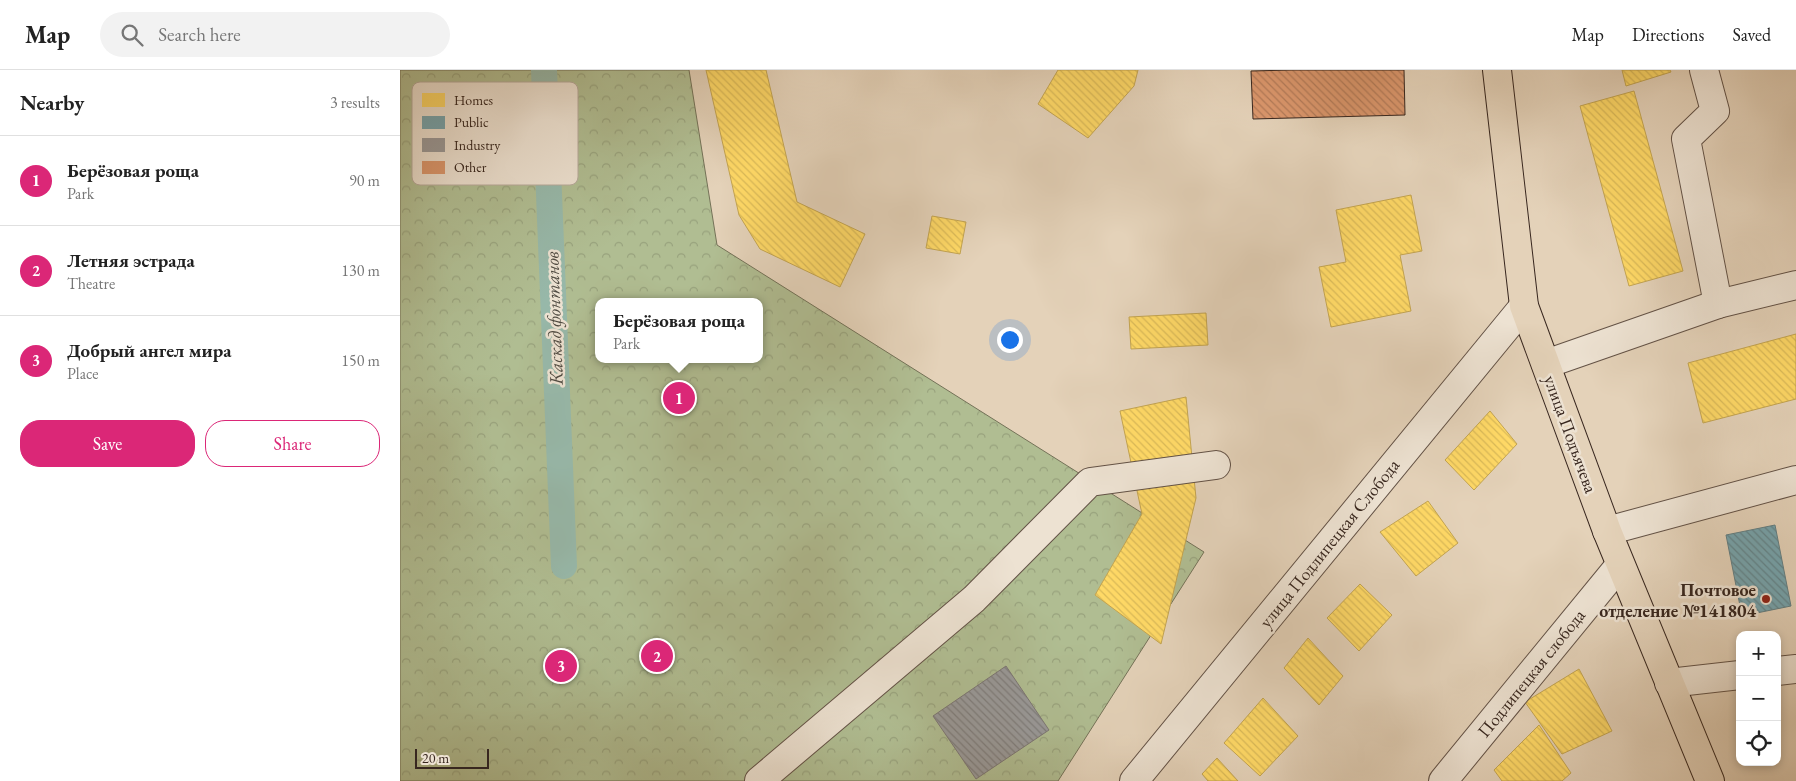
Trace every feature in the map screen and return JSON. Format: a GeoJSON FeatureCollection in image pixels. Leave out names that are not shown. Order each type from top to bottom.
{"type":"FeatureCollection","features":[{"type":"Feature","properties":{"kind":"main road","name":"улица Подъячева"},"geometry":{"type":"LineString","coordinates":[[1497,70],[1524,306],[1607,531],[1710,781]]}},
{"type":"Feature","properties":{"kind":"street"},"geometry":{"type":"LineString","coordinates":[[1704,70],[1715,111],[1686,139],[1718,304]]}},
{"type":"Feature","properties":{"kind":"street"},"geometry":{"type":"LineString","coordinates":[[1546,364],[1718,304],[1796,285]]}},
{"type":"Feature","properties":{"kind":"street","name":"улица Подлипецкая Слобода"},"geometry":{"type":"LineString","coordinates":[[1134,781],[1524,306]]}},
{"type":"Feature","properties":{"kind":"street"},"geometry":{"type":"LineString","coordinates":[[759,781],[974,599],[1090,482],[1216,465]]}},
{"type":"Feature","properties":{"kind":"street"},"geometry":{"type":"LineString","coordinates":[[1607,531],[1796,480]]}},
{"type":"Feature","properties":{"kind":"street","name":"Подлипецкая слобода"},"geometry":{"type":"LineString","coordinates":[[1442,781],[1620,564]]}},
{"type":"Feature","properties":{"kind":"street"},"geometry":{"type":"LineString","coordinates":[[1781,671],[1796,669]]}},
{"type":"Feature","properties":{"kind":"street"},"geometry":{"type":"LineString","coordinates":[[1669,683],[1736,675]]}},
{"type":"Feature","properties":{"kind":"green space"},"geometry":{"type":"Polygon","coordinates":[[[400,70],[689,70],[717,245],[1204,552],[1058,781],[400,781],[400,70]]]}},
{"type":"Feature","properties":{"kind":"building: Homes"},"geometry":{"type":"Polygon","coordinates":[[[706,70],[766,70],[797,202],[865,234],[840,287],[760,249],[739,215],[706,70]]]}},
{"type":"Feature","properties":{"kind":"building: Homes"},"geometry":{"type":"Polygon","coordinates":[[[1058,70],[1138,70],[1134,86],[1088,138],[1038,104],[1058,70]]]}},
{"type":"Feature","properties":{"kind":"building: Homes"},"geometry":{"type":"Polygon","coordinates":[[[1622,70],[1670,70],[1671,72],[1626,86],[1622,70]]]}},
{"type":"Feature","properties":{"kind":"building: Homes"},"geometry":{"type":"Polygon","coordinates":[[[1634,91],[1683,271],[1629,286],[1580,106],[1634,91]]]}},
{"type":"Feature","properties":{"kind":"building: Homes"},"geometry":{"type":"Polygon","coordinates":[[[1411,195],[1422,251],[1400,255],[1411,311],[1331,327],[1319,267],[1346,262],[1336,210],[1411,195]]]}},
{"type":"Feature","properties":{"kind":"building: Homes"},"geometry":{"type":"Polygon","coordinates":[[[932,216],[966,222],[960,254],[926,248],[932,216]]]}},
{"type":"Feature","properties":{"kind":"building: Homes"},"geometry":{"type":"Polygon","coordinates":[[[1206,313],[1208,345],[1131,349],[1129,317],[1206,313]]]}},
{"type":"Feature","properties":{"kind":"building: Homes"},"geometry":{"type":"Polygon","coordinates":[[[1796,334],[1796,399],[1703,423],[1688,363],[1796,334]]]}},
{"type":"Feature","properties":{"kind":"building: Homes"},"geometry":{"type":"Polygon","coordinates":[[[1186,397],[1196,498],[1161,644],[1095,595],[1142,514],[1120,411],[1186,397]]]}},
{"type":"Feature","properties":{"kind":"building: Homes"},"geometry":{"type":"Polygon","coordinates":[[[1490,411],[1517,444],[1474,490],[1445,460],[1490,411]]]}},
{"type":"Feature","properties":{"kind":"building: Homes"},"geometry":{"type":"Polygon","coordinates":[[[1428,501],[1458,543],[1416,576],[1380,532],[1428,501]]]}},
{"type":"Feature","properties":{"kind":"building: Homes"},"geometry":{"type":"Polygon","coordinates":[[[1360,584],[1392,615],[1359,651],[1327,618],[1360,584]]]}},
{"type":"Feature","properties":{"kind":"building: Homes"},"geometry":{"type":"Polygon","coordinates":[[[1308,638],[1343,676],[1319,705],[1284,668],[1308,638]]]}},
{"type":"Feature","properties":{"kind":"building: Homes"},"geometry":{"type":"Polygon","coordinates":[[[1579,669],[1612,731],[1562,754],[1525,702],[1579,669]]]}},
{"type":"Feature","properties":{"kind":"building: Homes"},"geometry":{"type":"Polygon","coordinates":[[[1263,698],[1298,736],[1260,776],[1224,743],[1263,698]]]}},
{"type":"Feature","properties":{"kind":"building: Homes"},"geometry":{"type":"Polygon","coordinates":[[[1539,725],[1571,773],[1562,781],[1502,781],[1494,770],[1539,725]]]}},
{"type":"Feature","properties":{"kind":"building: Homes"},"geometry":{"type":"Polygon","coordinates":[[[1217,758],[1238,781],[1208,781],[1202,774],[1217,758]]]}},
{"type":"Feature","properties":{"kind":"building: Public"},"geometry":{"type":"Polygon","coordinates":[[[1775,525],[1791,606],[1742,616],[1726,535],[1775,525]]]}},
{"type":"Feature","properties":{"kind":"building: Industry"},"geometry":{"type":"Polygon","coordinates":[[[1006,666],[1049,730],[976,779],[933,716],[1006,666]]]}},
{"type":"Feature","properties":{"kind":"building: Other"},"geometry":{"type":"Polygon","coordinates":[[[1404,70],[1405,115],[1253,119],[1251,71],[1404,70]]]}},
{"type":"Feature","properties":{"kind":"waterway","name":"Каскад фонтанов"},"geometry":{"type":"LineString","coordinates":[[544,70],[544,82]]}},
{"type":"Feature","properties":{"kind":"waterway","name":"Каскад фонтанов"},"geometry":{"type":"LineString","coordinates":[[549,185],[564,566]]}},
{"type":"Feature","properties":{"kind":"place","name":"Берёзовая роща"},"geometry":{"type":"Point","coordinates":[679,398]}},
{"type":"Feature","properties":{"kind":"place","name":"Почтовое отделение №141804"},"geometry":{"type":"Point","coordinates":[1766,599]}},
{"type":"Feature","properties":{"kind":"place","name":"Летняя эстрада"},"geometry":{"type":"Point","coordinates":[657,656]}},
{"type":"Feature","properties":{"kind":"place","name":"Добрый ангел мира"},"geometry":{"type":"Point","coordinates":[561,666]}}]}
